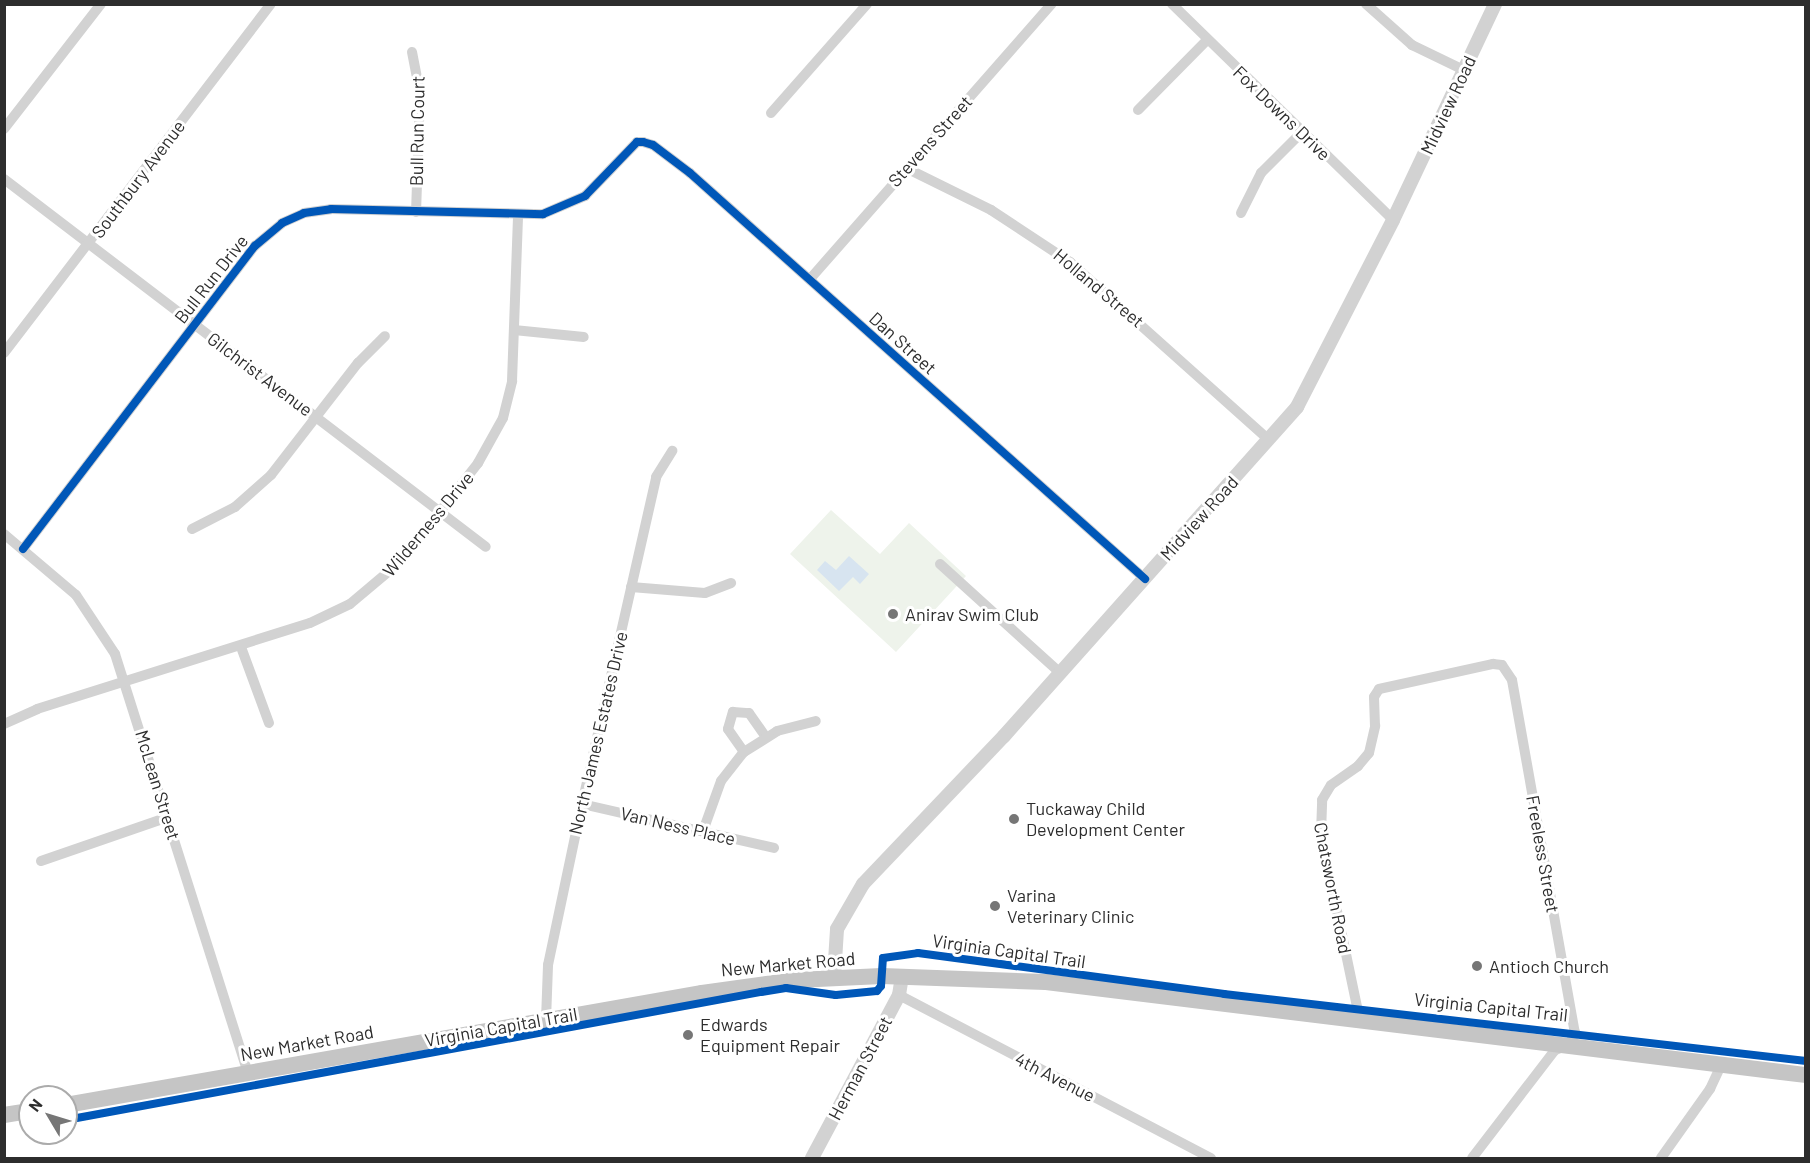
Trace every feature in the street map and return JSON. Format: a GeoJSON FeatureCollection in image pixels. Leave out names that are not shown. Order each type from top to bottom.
{"type":"FeatureCollection","features":[{"type":"Feature","properties":{"kind":"main road","name":"New Market Road"},"geometry":{"type":"LineString","coordinates":[[78,1103],[744,986],[834,977],[902,976],[1046,982],[1360,1021],[1570,1044],[1806,1075]]}},
{"type":"Feature","properties":{"kind":"street"},"geometry":{"type":"LineString","coordinates":[[4,129],[101,4]]}},
{"type":"Feature","properties":{"kind":"street","name":"Southbury Avenue"},"geometry":{"type":"LineString","coordinates":[[4,353],[271,4]]}},
{"type":"Feature","properties":{"kind":"street"},"geometry":{"type":"LineString","coordinates":[[771,112],[867,4]]}},
{"type":"Feature","properties":{"kind":"street","name":"Stevens Street"},"geometry":{"type":"LineString","coordinates":[[810,279],[1052,4]]}},
{"type":"Feature","properties":{"kind":"street","name":"Fox Downs Drive"},"geometry":{"type":"LineString","coordinates":[[1172,4],[1393,220]]}},
{"type":"Feature","properties":{"kind":"street"},"geometry":{"type":"LineString","coordinates":[[1366,4],[1402,39],[1464,70]]}},
{"type":"Feature","properties":{"kind":"street","name":"Midview Road"},"geometry":{"type":"LineString","coordinates":[[834,977],[837,929],[863,884],[1060,674],[1297,407],[1393,220],[1496,4]]}},
{"type":"Feature","properties":{"kind":"street"},"geometry":{"type":"LineString","coordinates":[[1138,110],[1207,40]]}},
{"type":"Feature","properties":{"kind":"street","name":"Bull Run Court"},"geometry":{"type":"LineString","coordinates":[[412,52],[420,93],[416,212]]}},
{"type":"Feature","properties":{"kind":"street"},"geometry":{"type":"LineString","coordinates":[[1240,213],[1262,173],[1302,132]]}},
{"type":"Feature","properties":{"kind":"street","name":"Dan Street"},"geometry":{"type":"LineString","coordinates":[[636,144],[643,142],[661,151],[810,279],[1145,579]]}},
{"type":"Feature","properties":{"kind":"street","name":"Bull Run Drive"},"geometry":{"type":"LineString","coordinates":[[23,549],[255,246],[282,223],[304,213],[331,209],[543,214],[585,196],[636,144]]}},
{"type":"Feature","properties":{"kind":"street","name":"Holland Street"},"geometry":{"type":"LineString","coordinates":[[906,168],[991,210],[1070,262],[1269,440]]}},
{"type":"Feature","properties":{"kind":"street","name":"Gilchrist Avenue"},"geometry":{"type":"LineString","coordinates":[[4,179],[486,547]]}},
{"type":"Feature","properties":{"kind":"street","name":"Wilderness Drive"},"geometry":{"type":"LineString","coordinates":[[4,724],[37,709],[241,647],[310,623],[350,604],[401,561],[489,447],[500,425],[512,381],[518,215]]}},
{"type":"Feature","properties":{"kind":"street"},"geometry":{"type":"LineString","coordinates":[[514,330],[584,337]]}},
{"type":"Feature","properties":{"kind":"street"},"geometry":{"type":"LineString","coordinates":[[192,529],[215,520],[253,492],[385,336]]}},
{"type":"Feature","properties":{"kind":"street","name":"North James Estates Drive"},"geometry":{"type":"LineString","coordinates":[[546,1020],[546,976],[582,804],[656,477],[672,451]]}},
{"type":"Feature","properties":{"kind":"street","name":"McLean Street"},"geometry":{"type":"LineString","coordinates":[[4,534],[62,580],[89,610],[115,654],[248,1074]]}},
{"type":"Feature","properties":{"kind":"street"},"geometry":{"type":"LineString","coordinates":[[940,564],[1060,674]]}},
{"type":"Feature","properties":{"kind":"street"},"geometry":{"type":"LineString","coordinates":[[631,587],[705,593],[731,583]]}},
{"type":"Feature","properties":{"kind":"street"},"geometry":{"type":"LineString","coordinates":[[241,647],[269,723]]}},
{"type":"Feature","properties":{"kind":"street","name":"Chatsworth Road"},"geometry":{"type":"LineString","coordinates":[[1360,1021],[1321,834],[1322,800],[1331,785],[1369,753],[1376,726],[1374,697],[1378,689],[1493,664],[1503,666]]}},
{"type":"Feature","properties":{"kind":"street","name":"Freeless Street"},"geometry":{"type":"LineString","coordinates":[[1503,666],[1512,680],[1555,916],[1575,1032],[1570,1044]]}},
{"type":"Feature","properties":{"kind":"street"},"geometry":{"type":"LineString","coordinates":[[744,752],[728,729],[733,712],[749,713],[766,737]]}},
{"type":"Feature","properties":{"kind":"street"},"geometry":{"type":"LineString","coordinates":[[703,831],[721,781],[744,752],[766,737],[816,721]]}},
{"type":"Feature","properties":{"kind":"street","name":"Van Ness Place"},"geometry":{"type":"LineString","coordinates":[[582,804],[774,848]]}},
{"type":"Feature","properties":{"kind":"street"},"geometry":{"type":"LineString","coordinates":[[41,861],[168,817]]}},
{"type":"Feature","properties":{"kind":"street","name":"Herman Street"},"geometry":{"type":"LineString","coordinates":[[812,1158],[899,996],[902,976]]}},
{"type":"Feature","properties":{"kind":"street","name":"4th Avenue"},"geometry":{"type":"LineString","coordinates":[[899,996],[1211,1158]]}},
{"type":"Feature","properties":{"kind":"street"},"geometry":{"type":"LineString","coordinates":[[1472,1158],[1555,1050],[1570,1044]]}},
{"type":"Feature","properties":{"kind":"street"},"geometry":{"type":"LineString","coordinates":[[1661,1158],[1710,1089],[1722,1063]]}},
{"type":"Feature","properties":{"kind":"shaded area","name":"Anirav Swim Club"},"geometry":{"type":"Polygon","coordinates":[[[831,510],[880,554],[909,523],[966,576],[896,652],[790,554],[831,510]]]}},
{"type":"Feature","properties":{"kind":"shaded area"},"geometry":{"type":"Polygon","coordinates":[[[849,556],[869,574],[860,584],[853,577],[839,591],[817,570],[825,561],[836,570],[849,556]]]}},
{"type":"Feature","properties":{"kind":"cycle path"},"geometry":{"type":"LineString","coordinates":[[23,549],[255,246],[282,223],[304,213],[331,209],[543,214],[585,196],[637,142],[643,142],[653,145],[690,173],[1145,579]]}},
{"type":"Feature","properties":{"kind":"cycle path","name":"Virginia Capital Trail"},"geometry":{"type":"LineString","coordinates":[[78,1118],[786,988],[836,995],[877,991],[881,986],[883,958],[918,953],[1224,994],[1806,1061]]}},
{"type":"Feature","properties":{"kind":"place","name":"Anirav Swim Club"},"geometry":{"type":"Point","coordinates":[893,614]}},
{"type":"Feature","properties":{"kind":"place","name":"Tuckaway Child Development Center"},"geometry":{"type":"Point","coordinates":[1014,819]}},
{"type":"Feature","properties":{"kind":"place","name":"Varina Veterinary Clinic"},"geometry":{"type":"Point","coordinates":[995,906]}},
{"type":"Feature","properties":{"kind":"place","name":"Antioch Church"},"geometry":{"type":"Point","coordinates":[1477,966]}},
{"type":"Feature","properties":{"kind":"place","name":"Edwards Equipment Repair"},"geometry":{"type":"Point","coordinates":[688,1035]}}]}
